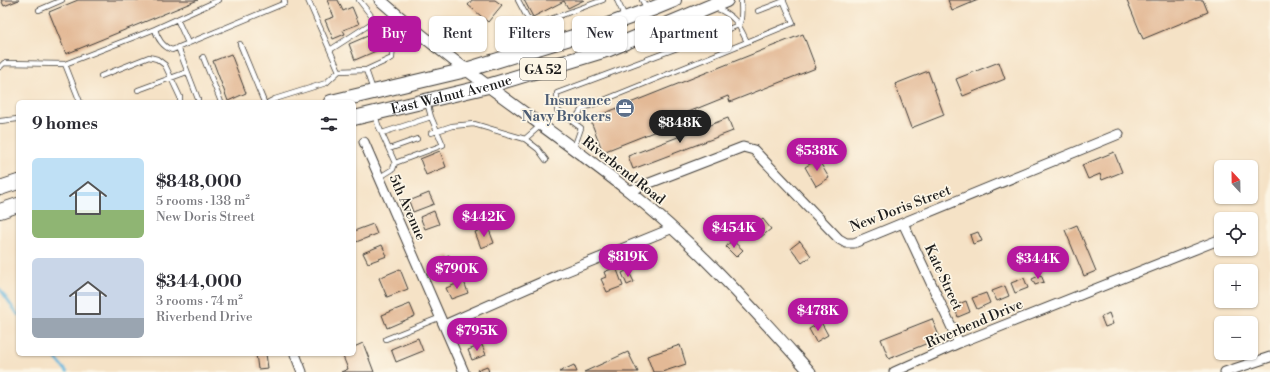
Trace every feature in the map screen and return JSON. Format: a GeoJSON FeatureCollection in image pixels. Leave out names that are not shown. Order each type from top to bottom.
{"type":"FeatureCollection","features":[{"type":"Feature","properties":{"kind":"main road","name":"East Walnut Avenue"},"geometry":{"type":"LineString","coordinates":[[627,18],[645,5],[674,0]]}},
{"type":"Feature","properties":{"kind":"main road","name":"East Walnut Avenue"},"geometry":{"type":"LineString","coordinates":[[356,118],[488,86],[609,49],[726,0]]}},
{"type":"Feature","properties":{"kind":"main road","name":"East Walnut Avenue"},"geometry":{"type":"LineString","coordinates":[[340,100],[466,70],[524,52]]}},
{"type":"Feature","properties":{"kind":"main road"},"geometry":{"type":"LineString","coordinates":[[0,188],[16,183]]}},
{"type":"Feature","properties":{"kind":"main road"},"geometry":{"type":"LineString","coordinates":[[0,211],[16,206]]}},
{"type":"Feature","properties":{"kind":"street","name":"Riverbend Road"},"geometry":{"type":"LineString","coordinates":[[380,0],[398,16]]}},
{"type":"Feature","properties":{"kind":"street","name":"Riverbend Road"},"geometry":{"type":"LineString","coordinates":[[421,35],[629,191],[673,228],[746,301],[810,372]]}},
{"type":"Feature","properties":{"kind":"street","name":"New Doris Street"},"geometry":{"type":"LineString","coordinates":[[629,191],[743,147],[754,150],[839,239],[846,243],[854,242],[903,223],[1119,134]]}},
{"type":"Feature","properties":{"kind":"street","name":"5th Avenue"},"geometry":{"type":"LineString","coordinates":[[364,142],[464,372]]}},
{"type":"Feature","properties":{"kind":"street","name":"Kate Street"},"geometry":{"type":"LineString","coordinates":[[903,223],[959,343]]}},
{"type":"Feature","properties":{"kind":"street"},"geometry":{"type":"LineString","coordinates":[[443,321],[673,228]]}},
{"type":"Feature","properties":{"kind":"street","name":"Riverbend Drive"},"geometry":{"type":"LineString","coordinates":[[894,372],[959,343],[1214,241]]}},
{"type":"Feature","properties":{"kind":"street"},"geometry":{"type":"LineString","coordinates":[[296,356],[302,372]]}},
{"type":"Feature","properties":{"kind":"street"},"geometry":{"type":"LineString","coordinates":[[1225,372],[1270,357]]}},
{"type":"Feature","properties":{"kind":"lane"},"geometry":{"type":"LineString","coordinates":[[39,10],[62,0]]}},
{"type":"Feature","properties":{"kind":"lane"},"geometry":{"type":"LineString","coordinates":[[0,67],[4,63],[65,64],[155,29],[219,0]]}},
{"type":"Feature","properties":{"kind":"lane"},"geometry":{"type":"LineString","coordinates":[[155,29],[156,34],[166,48],[172,50],[285,3],[284,0]]}},
{"type":"Feature","properties":{"kind":"lane"},"geometry":{"type":"LineString","coordinates":[[308,0],[339,71]]}},
{"type":"Feature","properties":{"kind":"lane"},"geometry":{"type":"LineString","coordinates":[[361,0],[372,16]]}},
{"type":"Feature","properties":{"kind":"lane"},"geometry":{"type":"LineString","coordinates":[[518,0],[526,16]]}},
{"type":"Feature","properties":{"kind":"lane"},"geometry":{"type":"LineString","coordinates":[[559,16],[603,0]]}},
{"type":"Feature","properties":{"kind":"lane"},"geometry":{"type":"LineString","coordinates":[[617,0],[625,16]]}},
{"type":"Feature","properties":{"kind":"lane"},"geometry":{"type":"LineString","coordinates":[[574,150],[581,128],[557,110],[557,93],[739,24],[742,19],[741,0]]}},
{"type":"Feature","properties":{"kind":"lane"},"geometry":{"type":"LineString","coordinates":[[573,122],[582,108],[793,23],[784,1],[758,12]]}},
{"type":"Feature","properties":{"kind":"lane"},"geometry":{"type":"LineString","coordinates":[[712,6],[729,14],[739,24],[747,42]]}},
{"type":"Feature","properties":{"kind":"lane"},"geometry":{"type":"LineString","coordinates":[[177,19],[188,43]]}},
{"type":"Feature","properties":{"kind":"lane"},"geometry":{"type":"LineString","coordinates":[[330,50],[368,26]]}},
{"type":"Feature","properties":{"kind":"lane"},"geometry":{"type":"LineString","coordinates":[[240,44],[263,100]]}},
{"type":"Feature","properties":{"kind":"lane"},"geometry":{"type":"LineString","coordinates":[[178,47],[198,100]]}},
{"type":"Feature","properties":{"kind":"lane"},"geometry":{"type":"LineString","coordinates":[[273,100],[326,83],[339,71],[366,70],[392,58],[392,52]]}},
{"type":"Feature","properties":{"kind":"lane"},"geometry":{"type":"LineString","coordinates":[[203,57],[220,100]]}},
{"type":"Feature","properties":{"kind":"lane"},"geometry":{"type":"LineString","coordinates":[[101,76],[149,58],[157,59],[165,64],[180,100]]}},
{"type":"Feature","properties":{"kind":"lane"},"geometry":{"type":"LineString","coordinates":[[65,64],[79,100]]}},
{"type":"Feature","properties":{"kind":"lane"},"geometry":{"type":"LineString","coordinates":[[366,70],[374,92]]}},
{"type":"Feature","properties":{"kind":"lane"},"geometry":{"type":"LineString","coordinates":[[138,90],[187,72]]}},
{"type":"Feature","properties":{"kind":"lane"},"geometry":{"type":"LineString","coordinates":[[395,162],[443,145],[431,117],[427,101]]}},
{"type":"Feature","properties":{"kind":"lane"},"geometry":{"type":"LineString","coordinates":[[375,113],[378,125],[395,162],[393,169],[380,177]]}},
{"type":"Feature","properties":{"kind":"lane"},"geometry":{"type":"LineString","coordinates":[[382,133],[431,117]]}},
{"type":"Feature","properties":{"kind":"lane"},"geometry":{"type":"LineString","coordinates":[[0,121],[16,119]]}},
{"type":"Feature","properties":{"kind":"lane"},"geometry":{"type":"LineString","coordinates":[[430,133],[452,126],[474,124],[525,139],[538,148],[546,160]]}},
{"type":"Feature","properties":{"kind":"lane"},"geometry":{"type":"LineString","coordinates":[[525,139],[541,125]]}},
{"type":"Feature","properties":{"kind":"lane"},"geometry":{"type":"LineString","coordinates":[[389,149],[417,138]]}},
{"type":"Feature","properties":{"kind":"lane"},"geometry":{"type":"LineString","coordinates":[[386,339],[443,321]]}},
{"type":"Feature","properties":{"kind":"building"},"geometry":{"type":"Polygon","coordinates":[[[1,0],[19,0],[4,6],[1,0]]]}},
{"type":"Feature","properties":{"kind":"building"},"geometry":{"type":"Polygon","coordinates":[[[78,0],[198,0],[66,54],[49,12],[78,0]]]}},
{"type":"Feature","properties":{"kind":"building"},"geometry":{"type":"Polygon","coordinates":[[[327,0],[338,0],[343,11],[352,7],[359,24],[343,30],[345,34],[333,39],[325,20],[334,17],[327,0]]]}},
{"type":"Feature","properties":{"kind":"building"},"geometry":{"type":"Polygon","coordinates":[[[472,0],[495,0],[502,5],[488,22],[487,16],[481,16],[468,5],[472,0]]]}},
{"type":"Feature","properties":{"kind":"building"},"geometry":{"type":"Polygon","coordinates":[[[524,0],[584,0],[568,8],[564,1],[532,16],[524,0]]]}},
{"type":"Feature","properties":{"kind":"building"},"geometry":{"type":"Polygon","coordinates":[[[948,0],[978,0],[952,11],[948,0]]]}},
{"type":"Feature","properties":{"kind":"building"},"geometry":{"type":"Polygon","coordinates":[[[1127,0],[1203,0],[1208,12],[1143,39],[1127,0]]]}},
{"type":"Feature","properties":{"kind":"building"},"geometry":{"type":"Polygon","coordinates":[[[803,34],[816,68],[730,102],[728,96],[654,126],[656,131],[603,152],[590,119],[803,34]]]}},
{"type":"Feature","properties":{"kind":"building"},"geometry":{"type":"Polygon","coordinates":[[[368,36],[368,52],[374,52],[355,60],[349,44],[368,36]]]}},
{"type":"Feature","properties":{"kind":"building"},"geometry":{"type":"Polygon","coordinates":[[[231,54],[246,93],[228,100],[213,61],[231,54]]]}},
{"type":"Feature","properties":{"kind":"building"},"geometry":{"type":"Polygon","coordinates":[[[999,62],[1005,79],[963,96],[956,79],[999,62]]]}},
{"type":"Feature","properties":{"kind":"building"},"geometry":{"type":"Polygon","coordinates":[[[928,71],[944,115],[911,128],[895,84],[928,71]]]}},
{"type":"Feature","properties":{"kind":"building"},"geometry":{"type":"Polygon","coordinates":[[[728,118],[733,131],[633,169],[628,156],[728,118]]]}},
{"type":"Feature","properties":{"kind":"building"},"geometry":{"type":"Polygon","coordinates":[[[440,151],[446,167],[426,175],[420,159],[440,151]]]}},
{"type":"Feature","properties":{"kind":"building"},"geometry":{"type":"Polygon","coordinates":[[[1114,152],[1122,172],[1102,180],[1100,174],[1088,179],[1082,165],[1114,152]]]}},
{"type":"Feature","properties":{"kind":"building"},"geometry":{"type":"Polygon","coordinates":[[[818,159],[829,178],[816,186],[805,167],[818,159]]]}},
{"type":"Feature","properties":{"kind":"building"},"geometry":{"type":"Polygon","coordinates":[[[429,193],[434,204],[413,212],[409,201],[429,193]]]}},
{"type":"Feature","properties":{"kind":"building"},"geometry":{"type":"Polygon","coordinates":[[[434,211],[439,224],[425,229],[420,217],[434,211]]]}},
{"type":"Feature","properties":{"kind":"building"},"geometry":{"type":"Polygon","coordinates":[[[763,219],[771,229],[761,237],[753,227],[763,219]]]}},
{"type":"Feature","properties":{"kind":"building"},"geometry":{"type":"Polygon","coordinates":[[[373,224],[377,234],[356,242],[356,230],[373,224]]]}},
{"type":"Feature","properties":{"kind":"building"},"geometry":{"type":"Polygon","coordinates":[[[1077,225],[1096,271],[1084,276],[1065,230],[1077,225]]]}},
{"type":"Feature","properties":{"kind":"building"},"geometry":{"type":"Polygon","coordinates":[[[488,227],[494,243],[481,248],[475,232],[488,227]]]}},
{"type":"Feature","properties":{"kind":"building"},"geometry":{"type":"Polygon","coordinates":[[[978,232],[982,241],[973,244],[970,235],[978,232]]]}},
{"type":"Feature","properties":{"kind":"building"},"geometry":{"type":"Polygon","coordinates":[[[732,240],[743,250],[736,257],[726,247],[732,240]]]}},
{"type":"Feature","properties":{"kind":"building"},"geometry":{"type":"Polygon","coordinates":[[[800,241],[811,256],[802,263],[791,248],[800,241]]]}},
{"type":"Feature","properties":{"kind":"building"},"geometry":{"type":"Polygon","coordinates":[[[382,245],[387,256],[368,263],[363,253],[382,245]]]}},
{"type":"Feature","properties":{"kind":"building"},"geometry":{"type":"Polygon","coordinates":[[[449,255],[453,265],[439,271],[435,261],[449,255]]]}},
{"type":"Feature","properties":{"kind":"building"},"geometry":{"type":"Polygon","coordinates":[[[616,267],[623,286],[607,292],[601,279],[606,277],[604,272],[616,267]]]}},
{"type":"Feature","properties":{"kind":"building"},"geometry":{"type":"Polygon","coordinates":[[[400,269],[408,289],[387,297],[379,278],[400,269]]]}},
{"type":"Feature","properties":{"kind":"building"},"geometry":{"type":"Polygon","coordinates":[[[628,270],[634,282],[627,285],[622,273],[628,270]]]}},
{"type":"Feature","properties":{"kind":"building"},"geometry":{"type":"Polygon","coordinates":[[[1041,275],[1044,282],[1035,285],[1032,279],[1041,275]]]}},
{"type":"Feature","properties":{"kind":"building"},"geometry":{"type":"Polygon","coordinates":[[[1024,278],[1028,288],[1015,293],[1011,283],[1024,278]]]}},
{"type":"Feature","properties":{"kind":"building"},"geometry":{"type":"Polygon","coordinates":[[[464,281],[468,293],[451,299],[446,288],[464,281]]]}},
{"type":"Feature","properties":{"kind":"building"},"geometry":{"type":"Polygon","coordinates":[[[1005,286],[1009,296],[997,301],[992,291],[1005,286]]]}},
{"type":"Feature","properties":{"kind":"building"},"geometry":{"type":"Polygon","coordinates":[[[986,293],[990,303],[977,309],[972,298],[986,293]]]}},
{"type":"Feature","properties":{"kind":"building"},"geometry":{"type":"Polygon","coordinates":[[[966,301],[970,312],[958,317],[954,306],[966,301]]]}},
{"type":"Feature","properties":{"kind":"building"},"geometry":{"type":"Polygon","coordinates":[[[410,304],[415,316],[387,328],[382,315],[410,304]]]}},
{"type":"Feature","properties":{"kind":"building"},"geometry":{"type":"Polygon","coordinates":[[[1109,313],[1113,324],[1105,327],[1101,317],[1109,313]]]}},
{"type":"Feature","properties":{"kind":"building"},"geometry":{"type":"Polygon","coordinates":[[[932,319],[940,338],[889,359],[881,339],[932,319]]]}},
{"type":"Feature","properties":{"kind":"building"},"geometry":{"type":"Polygon","coordinates":[[[821,322],[828,335],[816,342],[809,329],[821,322]]]}},
{"type":"Feature","properties":{"kind":"building"},"geometry":{"type":"Polygon","coordinates":[[[491,324],[494,331],[465,343],[462,335],[491,324]]]}},
{"type":"Feature","properties":{"kind":"building"},"geometry":{"type":"Polygon","coordinates":[[[418,338],[423,351],[396,362],[391,349],[418,338]]]}},
{"type":"Feature","properties":{"kind":"building"},"geometry":{"type":"Polygon","coordinates":[[[363,343],[374,372],[341,372],[348,369],[343,356],[356,356],[356,346],[363,343]]]}},
{"type":"Feature","properties":{"kind":"building"},"geometry":{"type":"Polygon","coordinates":[[[482,345],[486,355],[472,360],[468,350],[482,345]]]}},
{"type":"Feature","properties":{"kind":"building"},"geometry":{"type":"Polygon","coordinates":[[[680,345],[686,364],[662,372],[653,372],[647,356],[680,345]]]}},
{"type":"Feature","properties":{"kind":"building"},"geometry":{"type":"Polygon","coordinates":[[[628,352],[638,372],[584,372],[628,352]]]}},
{"type":"Feature","properties":{"kind":"building"},"geometry":{"type":"Polygon","coordinates":[[[256,356],[266,356],[268,368],[258,369],[256,356]]]}},
{"type":"Feature","properties":{"kind":"building"},"geometry":{"type":"Polygon","coordinates":[[[574,365],[577,372],[559,372],[574,365]]]}},
{"type":"Feature","properties":{"kind":"building"},"geometry":{"type":"Polygon","coordinates":[[[487,366],[489,372],[478,372],[477,370],[487,366]]]}},
{"type":"Feature","properties":{"kind":"waterway"},"geometry":{"type":"LineString","coordinates":[[0,289],[16,312]]}},
{"type":"Feature","properties":{"kind":"waterway"},"geometry":{"type":"LineString","coordinates":[[54,356],[67,372]]}},
{"type":"Feature","properties":{"kind":"place","name":"Insurance Navy Brokers"},"geometry":{"type":"Point","coordinates":[625,108]}}]}
